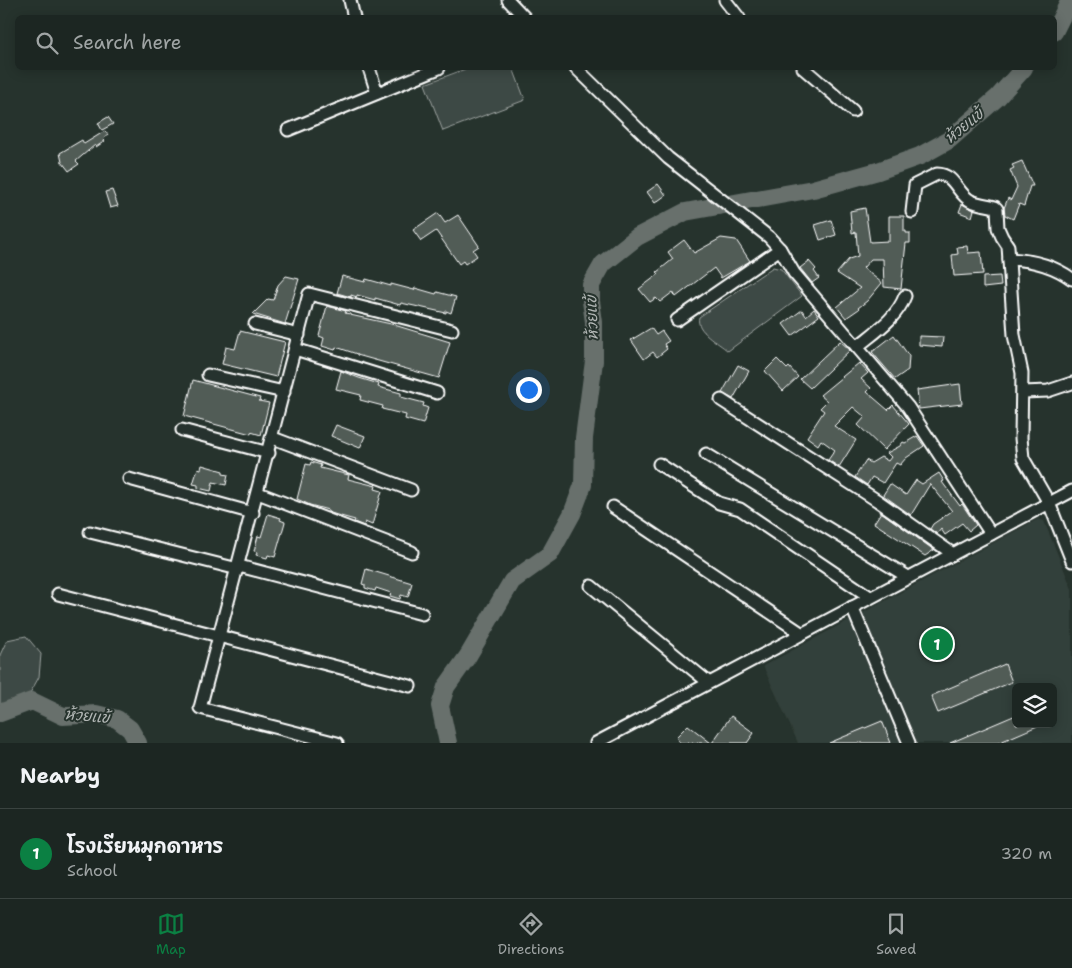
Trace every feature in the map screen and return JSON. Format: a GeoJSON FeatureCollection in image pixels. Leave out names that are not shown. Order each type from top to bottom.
{"type":"FeatureCollection","features":[{"type":"Feature","properties":{"kind":"street"},"geometry":{"type":"LineString","coordinates":[[350,0],[353,15]]}},
{"type":"Feature","properties":{"kind":"street"},"geometry":{"type":"LineString","coordinates":[[508,0],[522,15]]}},
{"type":"Feature","properties":{"kind":"street"},"geometry":{"type":"LineString","coordinates":[[725,0],[737,15]]}},
{"type":"Feature","properties":{"kind":"street"},"geometry":{"type":"LineString","coordinates":[[370,70],[377,93]]}},
{"type":"Feature","properties":{"kind":"street"},"geometry":{"type":"LineString","coordinates":[[288,130],[434,70]]}},
{"type":"Feature","properties":{"kind":"street"},"geometry":{"type":"LineString","coordinates":[[578,70],[668,158],[770,237],[780,249],[794,273],[908,407],[991,534]]}},
{"type":"Feature","properties":{"kind":"street"},"geometry":{"type":"LineString","coordinates":[[805,70],[853,111]]}},
{"type":"Feature","properties":{"kind":"street"},"geometry":{"type":"LineString","coordinates":[[912,212],[915,185],[937,174],[946,175],[971,201],[996,208],[998,228],[1008,246],[1014,335],[1022,374],[1021,438],[1023,458],[1049,503],[1072,560]]}},
{"type":"Feature","properties":{"kind":"street"},"geometry":{"type":"LineString","coordinates":[[677,320],[780,249]]}},
{"type":"Feature","properties":{"kind":"street"},"geometry":{"type":"LineString","coordinates":[[1009,259],[1032,260],[1061,271],[1072,279]]}},
{"type":"Feature","properties":{"kind":"street"},"geometry":{"type":"LineString","coordinates":[[337,743],[200,708],[273,438],[309,294],[452,330]]}},
{"type":"Feature","properties":{"kind":"street"},"geometry":{"type":"LineString","coordinates":[[857,348],[895,314],[905,296]]}},
{"type":"Feature","properties":{"kind":"street"},"geometry":{"type":"LineString","coordinates":[[255,324],[299,335]]}},
{"type":"Feature","properties":{"kind":"street"},"geometry":{"type":"LineString","coordinates":[[296,349],[437,393]]}},
{"type":"Feature","properties":{"kind":"street"},"geometry":{"type":"LineString","coordinates":[[208,374],[284,392]]}},
{"type":"Feature","properties":{"kind":"street"},"geometry":{"type":"LineString","coordinates":[[1023,392],[1048,391],[1072,383]]}},
{"type":"Feature","properties":{"kind":"street"},"geometry":{"type":"LineString","coordinates":[[721,400],[878,501],[953,554]]}},
{"type":"Feature","properties":{"kind":"street"},"geometry":{"type":"LineString","coordinates":[[182,430],[269,452]]}},
{"type":"Feature","properties":{"kind":"street"},"geometry":{"type":"LineString","coordinates":[[273,438],[411,490]]}},
{"type":"Feature","properties":{"kind":"street"},"geometry":{"type":"LineString","coordinates":[[706,454],[908,578]]}},
{"type":"Feature","properties":{"kind":"street"},"geometry":{"type":"LineString","coordinates":[[660,464],[719,503],[740,509],[870,597]]}},
{"type":"Feature","properties":{"kind":"street"},"geometry":{"type":"LineString","coordinates":[[129,479],[253,512]]}},
{"type":"Feature","properties":{"kind":"street"},"geometry":{"type":"LineString","coordinates":[[596,743],[708,682],[1072,491]]}},
{"type":"Feature","properties":{"kind":"street"},"geometry":{"type":"LineString","coordinates":[[258,493],[412,552]]}},
{"type":"Feature","properties":{"kind":"street"},"geometry":{"type":"LineString","coordinates":[[613,507],[801,633]]}},
{"type":"Feature","properties":{"kind":"street"},"geometry":{"type":"LineString","coordinates":[[90,532],[238,567],[422,614]]}},
{"type":"Feature","properties":{"kind":"street"},"geometry":{"type":"LineString","coordinates":[[591,586],[708,682]]}},
{"type":"Feature","properties":{"kind":"street"},"geometry":{"type":"LineString","coordinates":[[58,594],[410,686]]}},
{"type":"Feature","properties":{"kind":"street"},"geometry":{"type":"LineString","coordinates":[[852,606],[909,743]]}},
{"type":"Feature","properties":{"kind":"shaded area"},"geometry":{"type":"Polygon","coordinates":[[[463,70],[514,70],[525,100],[443,131],[425,84],[463,70]]]}},
{"type":"Feature","properties":{"kind":"shaded area"},"geometry":{"type":"Polygon","coordinates":[[[773,267],[781,269],[802,296],[728,351],[704,332],[700,327],[699,317],[773,267]]]}},
{"type":"Feature","properties":{"kind":"shaded area"},"geometry":{"type":"Polygon","coordinates":[[[1038,519],[1044,521],[1072,589],[1072,743],[798,743],[763,666],[847,621],[855,623],[862,620],[864,612],[1038,519]]]}},
{"type":"Feature","properties":{"kind":"shaded area"},"geometry":{"type":"Polygon","coordinates":[[[26,636],[41,654],[39,677],[29,695],[0,705],[0,655],[7,640],[26,636]]]}},
{"type":"Feature","properties":{"kind":"building"},"geometry":{"type":"Polygon","coordinates":[[[108,117],[113,124],[102,130],[98,123],[108,117]]]}},
{"type":"Feature","properties":{"kind":"building"},"geometry":{"type":"Polygon","coordinates":[[[105,131],[108,135],[103,139],[105,141],[96,147],[95,145],[76,161],[79,164],[69,171],[62,162],[60,153],[82,140],[84,144],[105,131]]]}},
{"type":"Feature","properties":{"kind":"building"},"geometry":{"type":"Polygon","coordinates":[[[1022,161],[1033,186],[1030,186],[1024,206],[1019,204],[1013,219],[1005,215],[1004,208],[1008,198],[1011,200],[1017,187],[1010,170],[1014,168],[1012,165],[1022,161]]]}},
{"type":"Feature","properties":{"kind":"building"},"geometry":{"type":"Polygon","coordinates":[[[658,184],[666,195],[655,203],[647,192],[658,184]]]}},
{"type":"Feature","properties":{"kind":"building"},"geometry":{"type":"Polygon","coordinates":[[[112,190],[118,206],[110,208],[105,192],[112,190]]]}},
{"type":"Feature","properties":{"kind":"building"},"geometry":{"type":"Polygon","coordinates":[[[962,204],[974,210],[972,217],[959,212],[962,204]]]}},
{"type":"Feature","properties":{"kind":"building"},"geometry":{"type":"Polygon","coordinates":[[[865,208],[870,242],[889,241],[889,216],[904,216],[904,231],[910,233],[910,243],[906,243],[901,289],[884,287],[883,259],[871,259],[863,268],[882,283],[859,309],[846,318],[837,307],[860,288],[837,273],[849,259],[858,256],[856,232],[852,233],[850,211],[865,208]]]}},
{"type":"Feature","properties":{"kind":"building"},"geometry":{"type":"Polygon","coordinates":[[[438,213],[445,223],[458,215],[479,246],[473,250],[477,256],[465,264],[463,261],[459,264],[436,231],[421,241],[413,230],[438,213]]]}},
{"type":"Feature","properties":{"kind":"building"},"geometry":{"type":"Polygon","coordinates":[[[831,220],[836,235],[820,240],[815,225],[831,220]]]}},
{"type":"Feature","properties":{"kind":"building"},"geometry":{"type":"Polygon","coordinates":[[[721,238],[736,240],[750,261],[721,278],[714,268],[676,297],[673,292],[660,302],[656,298],[650,302],[639,289],[659,274],[657,272],[673,259],[668,252],[684,240],[694,253],[721,238]]]}},
{"type":"Feature","properties":{"kind":"building"},"geometry":{"type":"Polygon","coordinates":[[[967,246],[968,253],[981,252],[983,274],[954,276],[952,255],[958,254],[957,247],[967,246]]]}},
{"type":"Feature","properties":{"kind":"building"},"geometry":{"type":"Polygon","coordinates":[[[809,261],[816,269],[814,271],[819,278],[812,283],[800,268],[809,261]]]}},
{"type":"Feature","properties":{"kind":"building"},"geometry":{"type":"Polygon","coordinates":[[[286,276],[299,279],[285,324],[253,314],[268,299],[273,300],[278,285],[286,276]]]}},
{"type":"Feature","properties":{"kind":"building"},"geometry":{"type":"Polygon","coordinates":[[[342,276],[365,282],[366,279],[391,286],[391,284],[414,290],[415,288],[456,297],[451,313],[446,311],[446,313],[401,303],[400,305],[375,298],[375,300],[357,295],[357,297],[351,295],[351,297],[337,293],[342,276]]]}},
{"type":"Feature","properties":{"kind":"building"},"geometry":{"type":"Polygon","coordinates":[[[1000,276],[1001,286],[983,288],[983,277],[1000,276]]]}},
{"type":"Feature","properties":{"kind":"building"},"geometry":{"type":"Polygon","coordinates":[[[327,306],[346,311],[345,313],[350,315],[391,324],[450,342],[439,378],[357,355],[336,347],[335,350],[322,346],[324,338],[319,336],[327,306]]]}},
{"type":"Feature","properties":{"kind":"building"},"geometry":{"type":"Polygon","coordinates":[[[814,309],[819,316],[792,336],[783,324],[802,310],[806,316],[814,309]]]}},
{"type":"Feature","properties":{"kind":"building"},"geometry":{"type":"Polygon","coordinates":[[[651,328],[656,335],[662,331],[669,341],[664,344],[667,349],[657,357],[653,352],[644,359],[631,340],[651,328]]]}},
{"type":"Feature","properties":{"kind":"building"},"geometry":{"type":"Polygon","coordinates":[[[240,331],[285,342],[276,377],[222,364],[226,347],[235,349],[240,331]]]}},
{"type":"Feature","properties":{"kind":"building"},"geometry":{"type":"Polygon","coordinates":[[[894,335],[909,356],[908,370],[895,379],[872,352],[894,335]]]}},
{"type":"Feature","properties":{"kind":"building"},"geometry":{"type":"Polygon","coordinates":[[[919,336],[943,337],[942,347],[919,345],[919,336]]]}},
{"type":"Feature","properties":{"kind":"building"},"geometry":{"type":"Polygon","coordinates":[[[840,341],[850,350],[810,388],[800,379],[840,341]]]}},
{"type":"Feature","properties":{"kind":"building"},"geometry":{"type":"Polygon","coordinates":[[[777,359],[787,369],[789,367],[798,377],[783,391],[765,371],[777,359]]]}},
{"type":"Feature","properties":{"kind":"building"},"geometry":{"type":"Polygon","coordinates":[[[859,363],[868,373],[861,379],[871,388],[867,392],[888,410],[893,405],[909,424],[884,450],[858,425],[865,417],[853,407],[834,426],[856,440],[839,467],[828,460],[835,450],[821,440],[818,445],[807,437],[824,411],[820,408],[827,401],[820,395],[859,363]]]}},
{"type":"Feature","properties":{"kind":"building"},"geometry":{"type":"Polygon","coordinates":[[[738,365],[749,371],[733,399],[722,393],[738,365]]]}},
{"type":"Feature","properties":{"kind":"building"},"geometry":{"type":"Polygon","coordinates":[[[341,371],[379,384],[378,387],[401,393],[401,397],[424,403],[423,406],[428,408],[423,424],[405,419],[406,415],[382,409],[383,406],[360,400],[361,395],[336,389],[341,371]]]}},
{"type":"Feature","properties":{"kind":"building"},"geometry":{"type":"Polygon","coordinates":[[[193,380],[260,398],[259,401],[269,403],[261,435],[184,416],[193,380]]]}},
{"type":"Feature","properties":{"kind":"building"},"geometry":{"type":"Polygon","coordinates":[[[960,384],[962,404],[919,409],[917,390],[960,384]]]}},
{"type":"Feature","properties":{"kind":"building"},"geometry":{"type":"Polygon","coordinates":[[[336,425],[365,436],[360,448],[331,436],[336,425]]]}},
{"type":"Feature","properties":{"kind":"building"},"geometry":{"type":"Polygon","coordinates":[[[917,436],[924,446],[906,458],[900,465],[896,463],[883,483],[872,477],[867,485],[855,477],[866,460],[871,463],[881,457],[888,461],[891,457],[887,453],[900,446],[903,442],[905,443],[917,436]]]}},
{"type":"Feature","properties":{"kind":"building"},"geometry":{"type":"Polygon","coordinates":[[[311,462],[321,465],[320,468],[349,475],[348,479],[376,486],[375,489],[382,491],[372,525],[365,522],[364,526],[354,522],[355,520],[328,512],[328,510],[297,499],[306,464],[310,465],[311,462]]]}},
{"type":"Feature","properties":{"kind":"building"},"geometry":{"type":"Polygon","coordinates":[[[202,465],[223,471],[223,474],[228,475],[226,485],[213,482],[211,491],[198,488],[198,485],[193,484],[198,468],[201,469],[202,465]]]}},
{"type":"Feature","properties":{"kind":"building"},"geometry":{"type":"Polygon","coordinates":[[[939,473],[944,481],[942,482],[960,506],[962,504],[976,525],[969,531],[962,523],[945,535],[941,529],[937,534],[930,529],[933,524],[952,511],[930,484],[911,515],[883,495],[890,484],[906,495],[916,480],[922,484],[939,473]]]}},
{"type":"Feature","properties":{"kind":"building"},"geometry":{"type":"Polygon","coordinates":[[[881,512],[934,550],[925,556],[874,523],[881,512]]]}},
{"type":"Feature","properties":{"kind":"building"},"geometry":{"type":"Polygon","coordinates":[[[268,514],[281,518],[280,520],[285,522],[275,557],[268,555],[267,558],[256,555],[257,552],[254,551],[258,536],[261,537],[268,514]]]}},
{"type":"Feature","properties":{"kind":"building"},"geometry":{"type":"Polygon","coordinates":[[[366,569],[412,583],[408,597],[401,595],[400,599],[390,596],[391,593],[376,588],[375,591],[365,588],[365,585],[362,584],[366,569]]]}},
{"type":"Feature","properties":{"kind":"building"},"geometry":{"type":"Polygon","coordinates":[[[1005,664],[1012,682],[938,713],[931,696],[1005,664]]]}},
{"type":"Feature","properties":{"kind":"building"},"geometry":{"type":"Polygon","coordinates":[[[731,716],[754,733],[747,743],[712,743],[731,716]]]}},
{"type":"Feature","properties":{"kind":"building"},"geometry":{"type":"Polygon","coordinates":[[[1012,717],[1012,728],[1033,728],[998,743],[950,743],[1012,717]]]}},
{"type":"Feature","properties":{"kind":"building"},"geometry":{"type":"Polygon","coordinates":[[[882,721],[891,743],[829,743],[882,721]]]}},
{"type":"Feature","properties":{"kind":"building"},"geometry":{"type":"Polygon","coordinates":[[[688,725],[711,743],[680,743],[676,737],[688,725]]]}},
{"type":"Feature","properties":{"kind":"waterway","name":"ห้วยแข้"},"geometry":{"type":"LineString","coordinates":[[1057,26],[1070,0]]}},
{"type":"Feature","properties":{"kind":"waterway","name":"ห้วยแข้"},"geometry":{"type":"LineString","coordinates":[[448,743],[440,706],[446,687],[468,656],[512,581],[550,554],[572,514],[583,485],[584,438],[594,361],[594,322],[591,285],[603,264],[637,237],[685,212],[813,189],[878,171],[920,156],[949,140],[998,97],[1022,70]]}},
{"type":"Feature","properties":{"kind":"waterway","name":"ห้วยแข้"},"geometry":{"type":"LineString","coordinates":[[0,713],[32,701],[63,716],[96,714],[117,719],[130,729],[138,743]]}},
{"type":"Feature","properties":{"kind":"place","name":"โรงเรียนมุกดาหาร"},"geometry":{"type":"Point","coordinates":[937,644]}}]}
